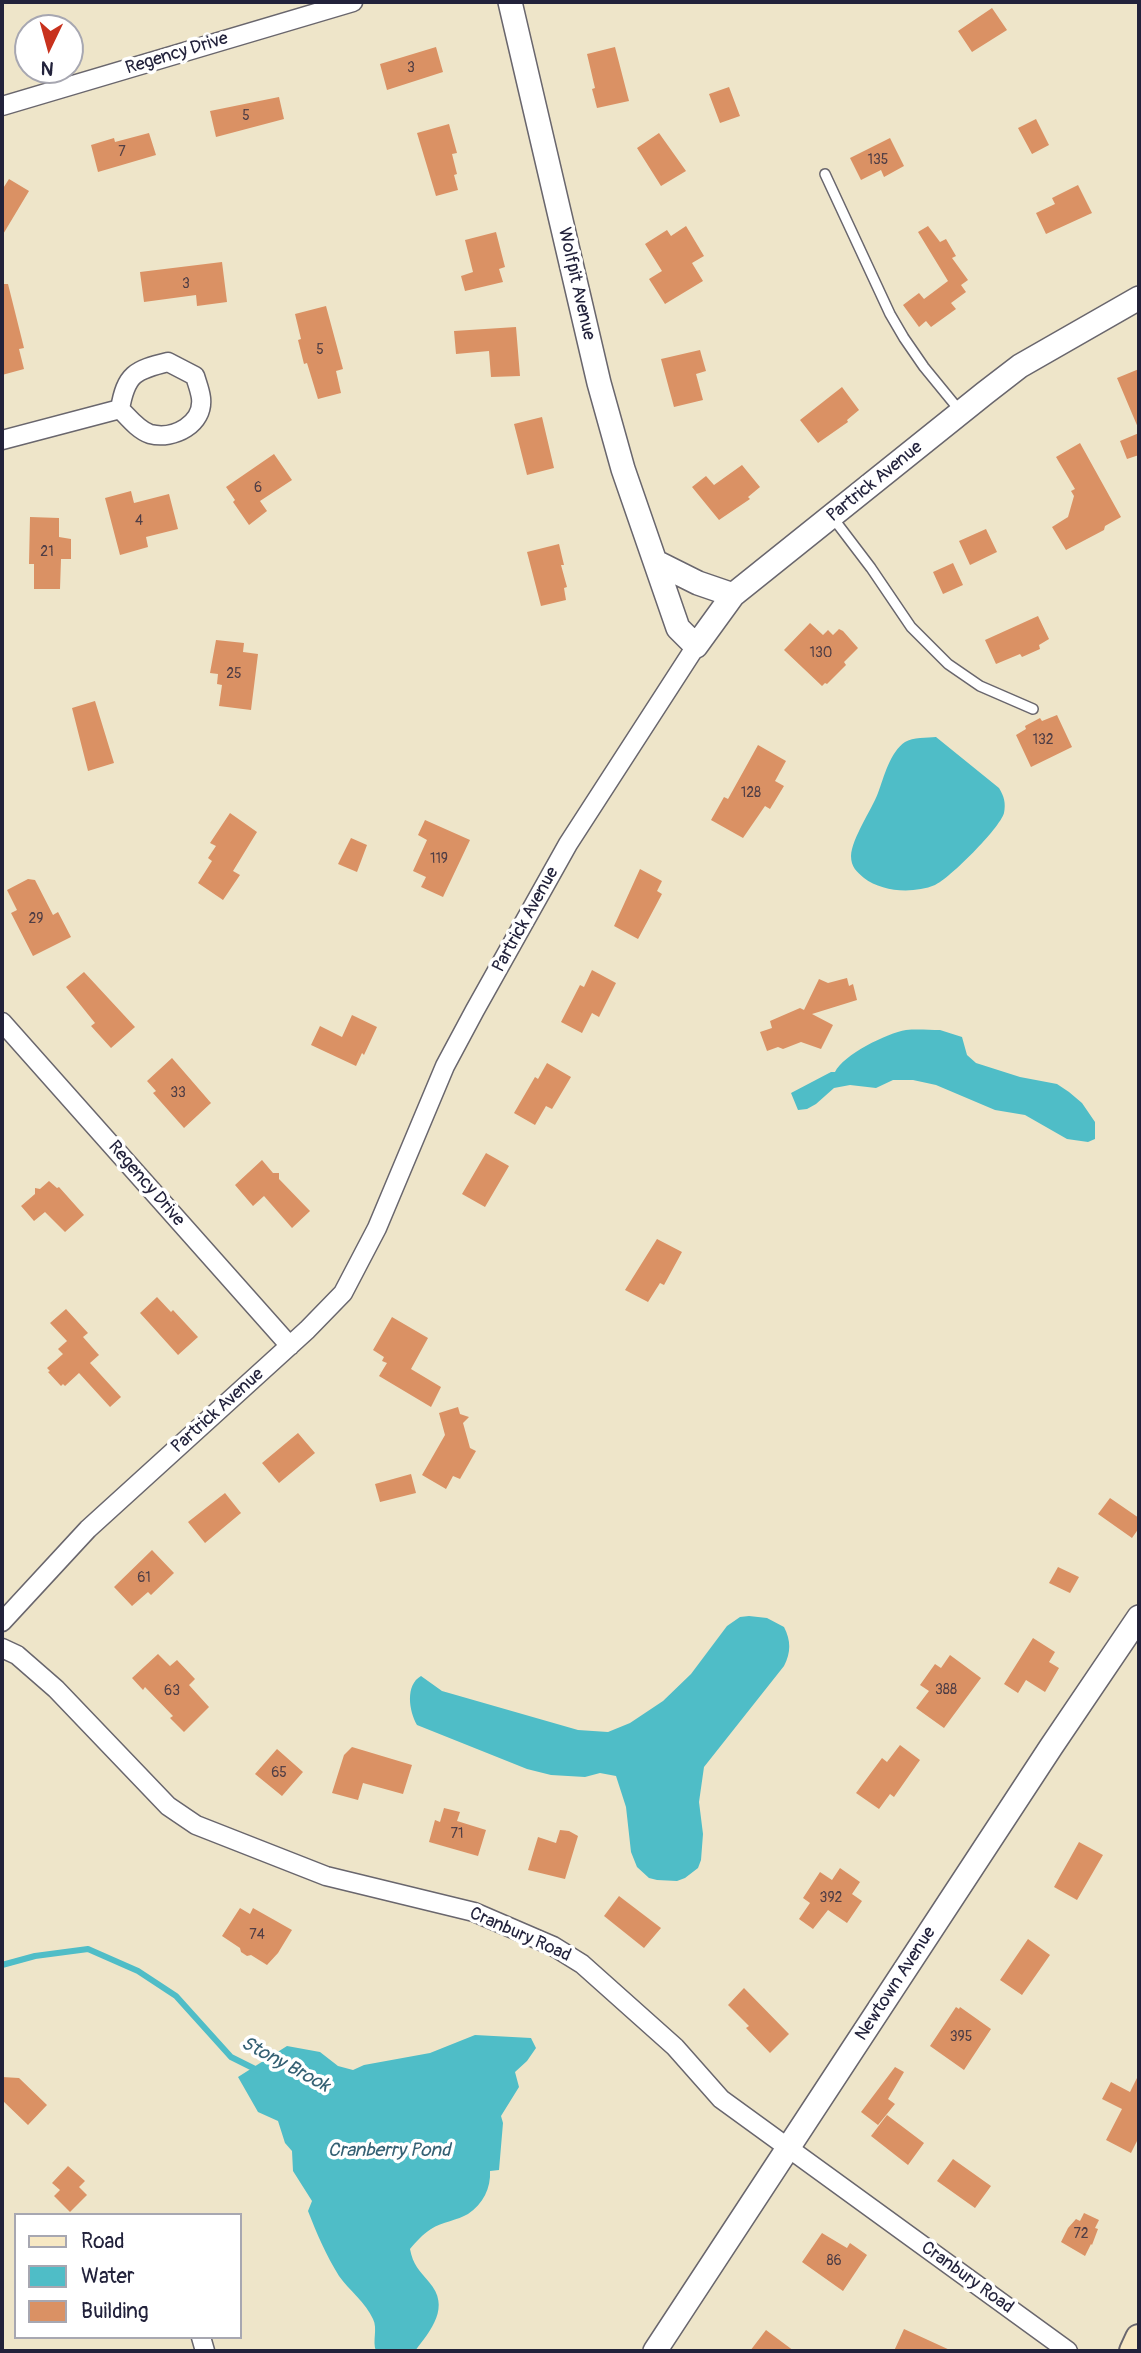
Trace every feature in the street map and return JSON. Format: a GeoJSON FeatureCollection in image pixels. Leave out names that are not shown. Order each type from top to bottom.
{"type":"FeatureCollection","features":[{"type":"Feature","properties":{"kind":"main road"},"geometry":{"type":"LineString","coordinates":[[1133,2351],[1139,2338]]}},
{"type":"Feature","properties":{"kind":"street","name":"Regency Drive"},"geometry":{"type":"LineString","coordinates":[[2,106],[352,2]]}},
{"type":"Feature","properties":{"kind":"street","name":"Wolfpit Avenue"},"geometry":{"type":"LineString","coordinates":[[510,2],[599,383],[623,469],[678,628],[696,646]]}},
{"type":"Feature","properties":{"kind":"street","name":"Partrick Avenue"},"geometry":{"type":"LineString","coordinates":[[2,1622],[106,1512],[323,1316],[343,1293],[389,1202],[445,1066],[568,844],[696,646],[733,596],[1020,366],[1139,298]]}},
{"type":"Feature","properties":{"kind":"street"},"geometry":{"type":"LineString","coordinates":[[168,362],[195,376],[202,400],[194,423],[177,433],[150,434],[120,409],[124,387],[141,369],[168,362]]}},
{"type":"Feature","properties":{"kind":"street"},"geometry":{"type":"LineString","coordinates":[[2,440],[120,409]]}},
{"type":"Feature","properties":{"kind":"street"},"geometry":{"type":"LineString","coordinates":[[656,562],[698,583],[733,596]]}},
{"type":"Feature","properties":{"kind":"street","name":"Regency Drive"},"geometry":{"type":"LineString","coordinates":[[2,1022],[290,1346]]}},
{"type":"Feature","properties":{"kind":"street","name":"Newtown Avenue"},"geometry":{"type":"LineString","coordinates":[[655,2351],[1139,1617]]}},
{"type":"Feature","properties":{"kind":"street","name":"Cranbury Road"},"geometry":{"type":"LineString","coordinates":[[2,1648],[17,1655],[56,1689],[169,1806],[213,1833],[326,1876],[474,1912],[552,1946],[582,1964],[675,2047],[721,2099],[1068,2351]]}},
{"type":"Feature","properties":{"kind":"lane"},"geometry":{"type":"LineString","coordinates":[[825,174],[890,314],[924,367],[961,412]]}},
{"type":"Feature","properties":{"kind":"lane"},"geometry":{"type":"LineString","coordinates":[[832,516],[911,627],[948,664],[981,686],[1033,709]]}},
{"type":"Feature","properties":{"kind":"water"},"geometry":{"type":"Polygon","coordinates":[[[936,737],[999,788],[1004,800],[1004,813],[994,830],[973,852],[935,885],[917,890],[898,890],[871,883],[853,866],[852,849],[888,765],[895,752],[908,740],[936,737]]]}},
{"type":"Feature","properties":{"kind":"water"},"geometry":{"type":"Polygon","coordinates":[[[906,1030],[940,1030],[962,1037],[967,1055],[976,1063],[1020,1077],[1057,1084],[1069,1092],[1082,1103],[1095,1122],[1095,1139],[1088,1142],[1067,1139],[1025,1115],[995,1110],[936,1085],[913,1080],[893,1080],[876,1088],[850,1085],[834,1088],[816,1104],[798,1110],[791,1093],[835,1072],[847,1059],[866,1046],[906,1030]]]}},
{"type":"Feature","properties":{"kind":"water"},"geometry":{"type":"Polygon","coordinates":[[[740,1617],[767,1618],[784,1627],[789,1642],[788,1656],[784,1666],[704,1767],[699,1802],[703,1834],[701,1860],[698,1868],[677,1881],[649,1878],[637,1867],[631,1852],[626,1807],[616,1776],[600,1773],[585,1777],[551,1775],[527,1769],[417,1725],[412,1713],[412,1685],[421,1676],[442,1691],[578,1730],[608,1732],[630,1723],[663,1701],[691,1674],[727,1626],[740,1617]]]}},
{"type":"Feature","properties":{"kind":"water","name":"Cranberry Pond"},"geometry":{"type":"Polygon","coordinates":[[[475,2035],[531,2038],[536,2048],[515,2072],[519,2087],[501,2116],[503,2123],[499,2170],[490,2171],[485,2195],[473,2210],[431,2229],[410,2249],[415,2263],[435,2291],[438,2300],[436,2318],[427,2335],[415,2351],[376,2351],[373,2319],[339,2276],[322,2244],[308,2211],[312,2201],[293,2171],[292,2151],[285,2143],[278,2121],[258,2112],[238,2077],[287,2046],[320,2052],[338,2066],[353,2070],[364,2065],[430,2053],[475,2035]]]}},
{"type":"Feature","properties":{"kind":"building"},"geometry":{"type":"Polygon","coordinates":[[[992,8],[1007,30],[972,52],[958,31],[992,8]]]}},
{"type":"Feature","properties":{"kind":"building"},"geometry":{"type":"Polygon","coordinates":[[[436,47],[443,72],[387,90],[380,64],[436,47]]]}},
{"type":"Feature","properties":{"kind":"building"},"geometry":{"type":"Polygon","coordinates":[[[615,47],[629,101],[597,108],[587,54],[615,47]]]}},
{"type":"Feature","properties":{"kind":"building"},"geometry":{"type":"Polygon","coordinates":[[[729,87],[740,116],[720,123],[709,94],[729,87]]]}},
{"type":"Feature","properties":{"kind":"building"},"geometry":{"type":"Polygon","coordinates":[[[279,97],[284,119],[216,137],[210,111],[279,97]]]}},
{"type":"Feature","properties":{"kind":"building"},"geometry":{"type":"Polygon","coordinates":[[[1036,119],[1049,145],[1032,154],[1018,128],[1036,119]]]}},
{"type":"Feature","properties":{"kind":"building"},"geometry":{"type":"Polygon","coordinates":[[[449,124],[457,153],[452,154],[458,190],[436,196],[417,133],[449,124]]]}},
{"type":"Feature","properties":{"kind":"building"},"geometry":{"type":"Polygon","coordinates":[[[149,133],[156,155],[98,172],[91,145],[114,138],[115,142],[149,133]]]}},
{"type":"Feature","properties":{"kind":"building"},"geometry":{"type":"Polygon","coordinates":[[[659,133],[686,171],[661,186],[637,148],[659,133]]]}},
{"type":"Feature","properties":{"kind":"building"},"geometry":{"type":"Polygon","coordinates":[[[890,138],[904,166],[884,177],[881,170],[861,180],[850,158],[890,138]]]}},
{"type":"Feature","properties":{"kind":"building"},"geometry":{"type":"Polygon","coordinates":[[[9,179],[29,191],[2,236],[2,190],[9,179]]]}},
{"type":"Feature","properties":{"kind":"building"},"geometry":{"type":"Polygon","coordinates":[[[1078,185],[1092,213],[1046,234],[1036,213],[1055,204],[1052,198],[1078,185]]]}},
{"type":"Feature","properties":{"kind":"building"},"geometry":{"type":"Polygon","coordinates":[[[686,226],[704,256],[692,263],[703,281],[665,304],[649,279],[662,271],[645,244],[667,230],[671,236],[686,226]]]}},
{"type":"Feature","properties":{"kind":"building"},"geometry":{"type":"Polygon","coordinates":[[[928,226],[940,242],[946,239],[956,256],[952,258],[968,280],[961,285],[966,292],[951,303],[956,309],[931,327],[926,321],[919,327],[903,305],[919,293],[924,299],[948,281],[918,232],[928,226]]]}},
{"type":"Feature","properties":{"kind":"building"},"geometry":{"type":"Polygon","coordinates":[[[496,232],[505,267],[499,269],[503,282],[465,291],[461,276],[473,272],[465,240],[496,232]]]}},
{"type":"Feature","properties":{"kind":"building"},"geometry":{"type":"Polygon","coordinates":[[[222,262],[227,302],[197,306],[196,295],[144,302],[140,272],[222,262]]]}},
{"type":"Feature","properties":{"kind":"building"},"geometry":{"type":"Polygon","coordinates":[[[2,284],[8,284],[24,348],[19,349],[24,369],[2,375],[2,284]]]}},
{"type":"Feature","properties":{"kind":"building"},"geometry":{"type":"Polygon","coordinates":[[[326,306],[343,369],[336,371],[341,393],[318,399],[307,363],[304,364],[295,314],[326,306]]]}},
{"type":"Feature","properties":{"kind":"building"},"geometry":{"type":"Polygon","coordinates":[[[516,327],[520,376],[491,377],[489,351],[456,354],[454,331],[516,327]]]}},
{"type":"Feature","properties":{"kind":"building"},"geometry":{"type":"Polygon","coordinates":[[[700,350],[706,371],[696,374],[703,400],[674,407],[661,359],[700,350]]]}},
{"type":"Feature","properties":{"kind":"building"},"geometry":{"type":"Polygon","coordinates":[[[1139,369],[1139,430],[1117,378],[1139,369]]]}},
{"type":"Feature","properties":{"kind":"building"},"geometry":{"type":"Polygon","coordinates":[[[842,387],[859,410],[848,422],[818,443],[800,420],[842,387]]]}},
{"type":"Feature","properties":{"kind":"building"},"geometry":{"type":"Polygon","coordinates":[[[542,417],[554,468],[527,475],[514,424],[542,417]]]}},
{"type":"Feature","properties":{"kind":"building"},"geometry":{"type":"Polygon","coordinates":[[[1139,433],[1139,455],[1127,459],[1120,441],[1139,433]]]}},
{"type":"Feature","properties":{"kind":"building"},"geometry":{"type":"Polygon","coordinates":[[[1080,443],[1121,517],[1105,526],[1104,530],[1066,550],[1052,527],[1068,517],[1074,496],[1071,491],[1075,489],[1056,457],[1080,443]]]}},
{"type":"Feature","properties":{"kind":"building"},"geometry":{"type":"Polygon","coordinates":[[[274,454],[292,480],[260,501],[267,511],[249,525],[226,487],[274,454]]]}},
{"type":"Feature","properties":{"kind":"building"},"geometry":{"type":"Polygon","coordinates":[[[742,465],[760,487],[748,497],[750,499],[719,520],[692,487],[706,476],[714,485],[742,465]]]}},
{"type":"Feature","properties":{"kind":"building"},"geometry":{"type":"Polygon","coordinates":[[[131,491],[134,503],[169,494],[178,529],[146,537],[148,547],[120,555],[105,498],[131,491]]]}},
{"type":"Feature","properties":{"kind":"building"},"geometry":{"type":"Polygon","coordinates":[[[30,517],[59,518],[59,537],[71,539],[71,559],[61,559],[60,589],[34,589],[34,564],[29,564],[30,517]]]}},
{"type":"Feature","properties":{"kind":"building"},"geometry":{"type":"Polygon","coordinates":[[[986,529],[997,552],[970,565],[959,541],[986,529]]]}},
{"type":"Feature","properties":{"kind":"building"},"geometry":{"type":"Polygon","coordinates":[[[559,544],[567,587],[564,588],[566,600],[541,606],[527,552],[559,544]]]}},
{"type":"Feature","properties":{"kind":"building"},"geometry":{"type":"Polygon","coordinates":[[[953,563],[963,585],[943,594],[933,572],[953,563]]]}},
{"type":"Feature","properties":{"kind":"building"},"geometry":{"type":"Polygon","coordinates":[[[1038,616],[1049,639],[1039,645],[1040,649],[996,664],[985,640],[1038,616]]]}},
{"type":"Feature","properties":{"kind":"building"},"geometry":{"type":"Polygon","coordinates":[[[810,623],[823,635],[828,630],[833,635],[839,629],[843,631],[858,648],[844,662],[846,665],[822,686],[784,650],[810,623]]]}},
{"type":"Feature","properties":{"kind":"building"},"geometry":{"type":"Polygon","coordinates":[[[216,640],[244,643],[243,652],[258,654],[251,710],[219,706],[222,685],[217,684],[218,674],[210,673],[216,640]]]}},
{"type":"Feature","properties":{"kind":"building"},"geometry":{"type":"Polygon","coordinates":[[[95,701],[114,763],[88,771],[72,708],[95,701]]]}},
{"type":"Feature","properties":{"kind":"building"},"geometry":{"type":"Polygon","coordinates":[[[1057,715],[1072,747],[1031,767],[1016,735],[1026,729],[1025,726],[1040,718],[1042,721],[1057,715]]]}},
{"type":"Feature","properties":{"kind":"building"},"geometry":{"type":"Polygon","coordinates":[[[758,745],[786,761],[775,781],[784,786],[770,809],[765,806],[743,838],[711,820],[724,797],[728,799],[758,745]]]}},
{"type":"Feature","properties":{"kind":"building"},"geometry":{"type":"Polygon","coordinates":[[[230,813],[257,832],[233,871],[240,875],[223,900],[198,883],[212,861],[208,858],[216,846],[210,843],[230,813]]]}},
{"type":"Feature","properties":{"kind":"building"},"geometry":{"type":"Polygon","coordinates":[[[425,820],[470,840],[443,897],[421,887],[426,877],[413,871],[427,840],[418,835],[425,820]]]}},
{"type":"Feature","properties":{"kind":"building"},"geometry":{"type":"Polygon","coordinates":[[[351,838],[367,845],[357,872],[338,864],[351,838]]]}},
{"type":"Feature","properties":{"kind":"building"},"geometry":{"type":"Polygon","coordinates":[[[640,869],[662,881],[657,891],[662,894],[638,939],[614,926],[640,869]]]}},
{"type":"Feature","properties":{"kind":"building"},"geometry":{"type":"Polygon","coordinates":[[[28,879],[35,880],[53,915],[58,912],[71,937],[33,956],[11,913],[17,910],[7,890],[28,879]]]}},
{"type":"Feature","properties":{"kind":"building"},"geometry":{"type":"Polygon","coordinates":[[[592,970],[616,983],[599,1017],[592,1013],[582,1033],[561,1022],[580,985],[584,987],[592,970]]]}},
{"type":"Feature","properties":{"kind":"building"},"geometry":{"type":"Polygon","coordinates":[[[84,972],[135,1027],[111,1048],[91,1026],[95,1023],[66,987],[84,972]]]}},
{"type":"Feature","properties":{"kind":"building"},"geometry":{"type":"Polygon","coordinates":[[[847,978],[849,986],[853,984],[857,1000],[812,1014],[833,1025],[821,1049],[801,1042],[783,1049],[778,1047],[767,1051],[760,1032],[772,1028],[770,1021],[800,1008],[804,1010],[819,979],[828,983],[847,978]]]}},
{"type":"Feature","properties":{"kind":"building"},"geometry":{"type":"Polygon","coordinates":[[[352,1015],[377,1027],[356,1066],[311,1045],[320,1026],[342,1037],[352,1015]]]}},
{"type":"Feature","properties":{"kind":"building"},"geometry":{"type":"Polygon","coordinates":[[[172,1058],[211,1103],[184,1128],[153,1093],[156,1091],[147,1081],[172,1058]]]}},
{"type":"Feature","properties":{"kind":"building"},"geometry":{"type":"Polygon","coordinates":[[[547,1063],[571,1077],[552,1109],[546,1106],[535,1125],[514,1113],[535,1077],[538,1079],[547,1063]]]}},
{"type":"Feature","properties":{"kind":"building"},"geometry":{"type":"Polygon","coordinates":[[[486,1153],[509,1166],[485,1207],[462,1194],[486,1153]]]}},
{"type":"Feature","properties":{"kind":"building"},"geometry":{"type":"Polygon","coordinates":[[[262,1160],[273,1173],[279,1173],[279,1179],[310,1211],[292,1228],[264,1196],[253,1206],[235,1185],[262,1160]]]}},
{"type":"Feature","properties":{"kind":"building"},"geometry":{"type":"Polygon","coordinates":[[[49,1181],[59,1187],[84,1215],[65,1232],[45,1212],[34,1221],[21,1206],[35,1194],[35,1188],[40,1189],[49,1181]]]}},
{"type":"Feature","properties":{"kind":"building"},"geometry":{"type":"Polygon","coordinates":[[[657,1239],[682,1252],[664,1285],[660,1283],[648,1302],[625,1290],[657,1239]]]}},
{"type":"Feature","properties":{"kind":"building"},"geometry":{"type":"Polygon","coordinates":[[[157,1297],[198,1337],[178,1355],[140,1313],[157,1297]]]}},
{"type":"Feature","properties":{"kind":"building"},"geometry":{"type":"Polygon","coordinates":[[[66,1309],[88,1333],[83,1337],[99,1355],[90,1363],[121,1397],[110,1407],[79,1373],[65,1386],[61,1386],[48,1372],[50,1371],[47,1368],[63,1354],[58,1349],[67,1341],[50,1323],[66,1309]]]}},
{"type":"Feature","properties":{"kind":"building"},"geometry":{"type":"Polygon","coordinates":[[[392,1317],[428,1338],[411,1369],[441,1387],[431,1407],[379,1376],[387,1363],[382,1361],[384,1357],[373,1350],[392,1317]]]}},
{"type":"Feature","properties":{"kind":"building"},"geometry":{"type":"Polygon","coordinates":[[[458,1407],[460,1414],[469,1417],[463,1423],[470,1448],[476,1451],[460,1479],[453,1476],[446,1489],[422,1475],[445,1435],[439,1413],[458,1407]]]}},
{"type":"Feature","properties":{"kind":"building"},"geometry":{"type":"Polygon","coordinates":[[[298,1433],[315,1453],[279,1483],[262,1463],[298,1433]]]}},
{"type":"Feature","properties":{"kind":"building"},"geometry":{"type":"Polygon","coordinates":[[[411,1474],[416,1493],[380,1502],[375,1484],[411,1474]]]}},
{"type":"Feature","properties":{"kind":"building"},"geometry":{"type":"Polygon","coordinates":[[[225,1493],[241,1513],[205,1543],[188,1522],[225,1493]]]}},
{"type":"Feature","properties":{"kind":"building"},"geometry":{"type":"Polygon","coordinates":[[[1110,1498],[1139,1518],[1139,1528],[1132,1538],[1098,1514],[1110,1498]]]}},
{"type":"Feature","properties":{"kind":"building"},"geometry":{"type":"Polygon","coordinates":[[[152,1550],[174,1573],[151,1595],[148,1592],[132,1606],[114,1587],[152,1550]]]}},
{"type":"Feature","properties":{"kind":"building"},"geometry":{"type":"Polygon","coordinates":[[[1058,1567],[1079,1577],[1070,1593],[1049,1583],[1058,1567]]]}},
{"type":"Feature","properties":{"kind":"building"},"geometry":{"type":"Polygon","coordinates":[[[1033,1638],[1055,1652],[1049,1662],[1059,1668],[1045,1692],[1026,1680],[1018,1693],[1004,1684],[1033,1638]]]}},
{"type":"Feature","properties":{"kind":"building"},"geometry":{"type":"Polygon","coordinates":[[[158,1654],[170,1666],[177,1660],[195,1679],[189,1685],[209,1707],[184,1732],[170,1718],[173,1716],[145,1687],[143,1690],[132,1678],[158,1654]]]}},
{"type":"Feature","properties":{"kind":"building"},"geometry":{"type":"Polygon","coordinates":[[[950,1655],[981,1678],[944,1728],[916,1708],[929,1691],[920,1685],[935,1664],[941,1668],[950,1655]]]}},
{"type":"Feature","properties":{"kind":"building"},"geometry":{"type":"Polygon","coordinates":[[[900,1745],[920,1760],[894,1797],[890,1794],[879,1809],[856,1793],[882,1758],[887,1762],[900,1745]]]}},
{"type":"Feature","properties":{"kind":"building"},"geometry":{"type":"Polygon","coordinates":[[[352,1747],[412,1765],[403,1794],[363,1783],[358,1800],[332,1793],[344,1755],[352,1747]]]}},
{"type":"Feature","properties":{"kind":"building"},"geometry":{"type":"Polygon","coordinates":[[[277,1749],[303,1772],[282,1796],[255,1774],[277,1749]]]}},
{"type":"Feature","properties":{"kind":"building"},"geometry":{"type":"Polygon","coordinates":[[[444,1808],[460,1812],[457,1821],[486,1830],[478,1856],[429,1842],[435,1820],[440,1822],[444,1808]]]}},
{"type":"Feature","properties":{"kind":"building"},"geometry":{"type":"Polygon","coordinates":[[[560,1830],[578,1836],[565,1879],[528,1870],[538,1837],[556,1843],[560,1830]]]}},
{"type":"Feature","properties":{"kind":"building"},"geometry":{"type":"Polygon","coordinates":[[[1079,1842],[1103,1855],[1077,1900],[1054,1887],[1079,1842]]]}},
{"type":"Feature","properties":{"kind":"building"},"geometry":{"type":"Polygon","coordinates":[[[840,1868],[860,1882],[852,1894],[862,1901],[847,1923],[828,1910],[813,1929],[799,1919],[810,1903],[803,1898],[820,1872],[832,1880],[840,1868]]]}},
{"type":"Feature","properties":{"kind":"building"},"geometry":{"type":"Polygon","coordinates":[[[619,1896],[661,1928],[644,1948],[604,1916],[619,1896]]]}},
{"type":"Feature","properties":{"kind":"building"},"geometry":{"type":"Polygon","coordinates":[[[240,1908],[250,1914],[253,1908],[292,1930],[267,1965],[251,1955],[247,1956],[222,1936],[240,1908]]]}},
{"type":"Feature","properties":{"kind":"building"},"geometry":{"type":"Polygon","coordinates":[[[1028,1939],[1050,1955],[1022,1995],[1000,1980],[1028,1939]]]}},
{"type":"Feature","properties":{"kind":"building"},"geometry":{"type":"Polygon","coordinates":[[[744,1988],[789,2034],[770,2053],[728,2005],[744,1988]]]}},
{"type":"Feature","properties":{"kind":"building"},"geometry":{"type":"Polygon","coordinates":[[[956,2007],[960,2007],[991,2029],[964,2070],[930,2046],[956,2007]]]}},
{"type":"Feature","properties":{"kind":"building"},"geometry":{"type":"Polygon","coordinates":[[[895,2067],[904,2072],[888,2099],[895,2104],[878,2125],[861,2112],[895,2067]]]}},
{"type":"Feature","properties":{"kind":"building"},"geometry":{"type":"Polygon","coordinates":[[[1139,2074],[1139,2137],[1131,2153],[1106,2140],[1122,2109],[1102,2099],[1111,2082],[1130,2092],[1139,2074]]]}},
{"type":"Feature","properties":{"kind":"building"},"geometry":{"type":"Polygon","coordinates":[[[2,2077],[19,2078],[47,2105],[28,2125],[2,2100],[2,2077]]]}},
{"type":"Feature","properties":{"kind":"building"},"geometry":{"type":"Polygon","coordinates":[[[887,2115],[924,2143],[908,2165],[871,2136],[887,2115]]]}},
{"type":"Feature","properties":{"kind":"building"},"geometry":{"type":"Polygon","coordinates":[[[953,2159],[991,2186],[975,2208],[937,2181],[953,2159]]]}},
{"type":"Feature","properties":{"kind":"building"},"geometry":{"type":"Polygon","coordinates":[[[68,2166],[85,2181],[79,2187],[87,2195],[70,2212],[54,2196],[60,2190],[52,2183],[68,2166]]]}},
{"type":"Feature","properties":{"kind":"building"},"geometry":{"type":"Polygon","coordinates":[[[1084,2213],[1099,2220],[1092,2245],[1085,2256],[1061,2242],[1068,2228],[1076,2219],[1080,2221],[1084,2213]]]}},
{"type":"Feature","properties":{"kind":"building"},"geometry":{"type":"Polygon","coordinates":[[[822,2233],[847,2248],[850,2243],[867,2255],[843,2291],[802,2262],[822,2233]]]}},
{"type":"Feature","properties":{"kind":"building"},"geometry":{"type":"Polygon","coordinates":[[[904,2329],[952,2351],[894,2351],[904,2329]]]}},
{"type":"Feature","properties":{"kind":"building"},"geometry":{"type":"Polygon","coordinates":[[[766,2330],[794,2351],[750,2351],[766,2330]]]}},
{"type":"Feature","properties":{"kind":"waterway","name":"Stony Brook"},"geometry":{"type":"LineString","coordinates":[[2,1965],[35,1956],[88,1949],[138,1971],[176,1996],[231,2057],[257,2070]]}}]}
